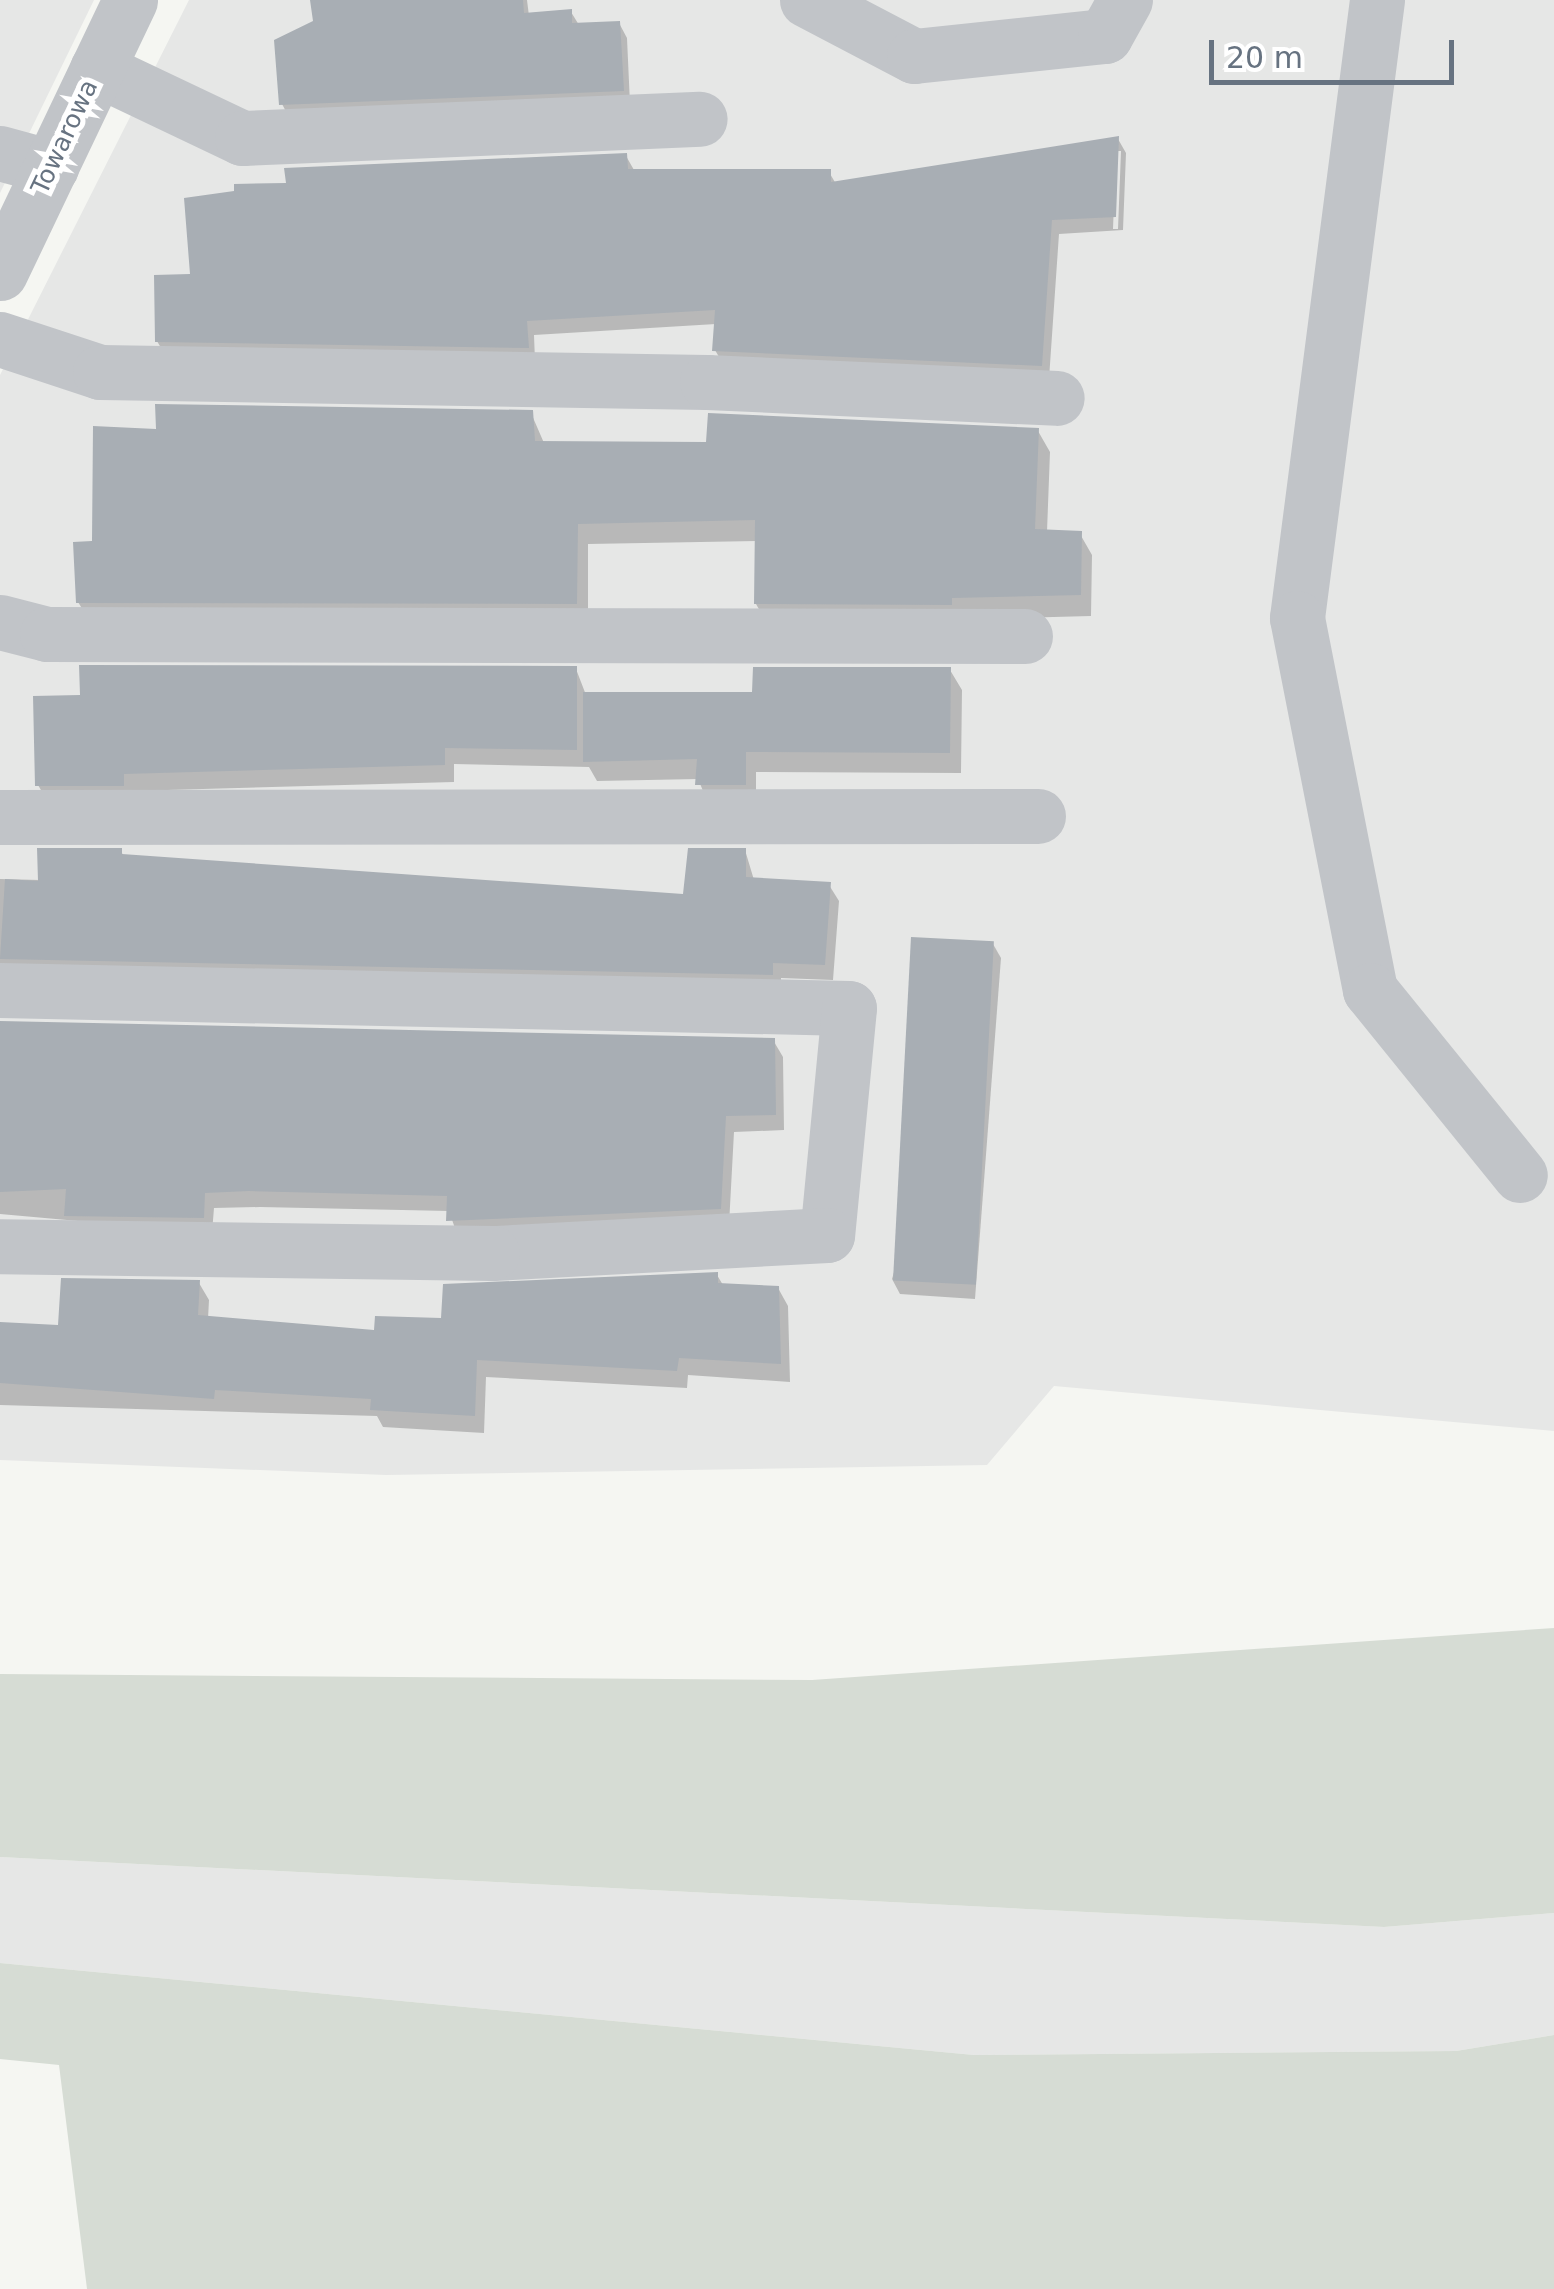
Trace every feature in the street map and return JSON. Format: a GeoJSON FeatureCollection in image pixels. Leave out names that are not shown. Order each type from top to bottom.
{"type":"FeatureCollection","features":[{"type":"Feature","properties":{"kind":"street","name":"Towarowa"},"geometry":{"type":"LineString","coordinates":[[0,273],[26,160],[97,69],[130,0]]}},
{"type":"Feature","properties":{"kind":"street"},"geometry":{"type":"LineString","coordinates":[[807,0],[914,56],[1106,36],[1125,0]]}},
{"type":"Feature","properties":{"kind":"street"},"geometry":{"type":"LineString","coordinates":[[1377,0],[1297,618],[1370,990],[1520,1175]]}},
{"type":"Feature","properties":{"kind":"street"},"geometry":{"type":"LineString","coordinates":[[97,69],[242,138],[700,119]]}},
{"type":"Feature","properties":{"kind":"street"},"geometry":{"type":"LineString","coordinates":[[0,339],[100,372],[707,382],[1057,398]]}},
{"type":"Feature","properties":{"kind":"street"},"geometry":{"type":"LineString","coordinates":[[0,622],[47,634],[1025,636]]}},
{"type":"Feature","properties":{"kind":"street"},"geometry":{"type":"LineString","coordinates":[[0,817],[1038,816]]}},
{"type":"Feature","properties":{"kind":"street"},"geometry":{"type":"LineString","coordinates":[[0,990],[849,1008],[827,1235],[492,1253],[0,1246]]}},
{"type":"Feature","properties":{"kind":"shaded area"},"geometry":{"type":"Polygon","coordinates":[[[0,0],[94,0],[0,193],[0,0]]]}},
{"type":"Feature","properties":{"kind":"shaded area"},"geometry":{"type":"Polygon","coordinates":[[[189,0],[1554,0],[1554,1431],[1054,1386],[987,1465],[386,1475],[0,1460],[0,375],[189,0]]]}},
{"type":"Feature","properties":{"kind":"shaded area"},"geometry":{"type":"Polygon","coordinates":[[[1554,1628],[1554,1913],[1384,1927],[0,1857],[0,1674],[812,1680],[1554,1628]]]}},
{"type":"Feature","properties":{"kind":"shaded area"},"geometry":{"type":"Polygon","coordinates":[[[0,1857],[1384,1927],[1554,1913],[1554,2035],[1456,2051],[974,2055],[0,1963],[0,1857]]]}},
{"type":"Feature","properties":{"kind":"shaded area"},"geometry":{"type":"Polygon","coordinates":[[[0,1963],[974,2055],[1456,2051],[1554,2035],[1554,2289],[87,2289],[59,2065],[0,2059],[0,1963]]]}},
{"type":"Feature","properties":{"kind":"building"},"geometry":{"type":"Polygon","coordinates":[[[310,0],[523,0],[524,13],[572,9],[572,23],[620,21],[624,91],[279,105],[274,40],[313,21],[310,0]]]}},
{"type":"Feature","properties":{"kind":"building"},"geometry":{"type":"Polygon","coordinates":[[[1119,136],[1116,217],[1052,220],[1042,366],[712,351],[715,310],[527,321],[529,348],[155,342],[154,275],[190,274],[184,198],[234,191],[234,184],[286,183],[284,168],[627,153],[628,169],[831,169],[831,182],[1119,136]]]}},
{"type":"Feature","properties":{"kind":"building"},"geometry":{"type":"Polygon","coordinates":[[[155,404],[533,410],[535,441],[706,442],[708,413],[1039,428],[1035,529],[1082,531],[1081,595],[952,598],[952,605],[754,604],[755,520],[578,524],[577,604],[76,603],[73,542],[92,541],[93,426],[156,429],[155,404]]]}},
{"type":"Feature","properties":{"kind":"building"},"geometry":{"type":"Polygon","coordinates":[[[79,665],[577,666],[577,750],[445,748],[445,765],[124,774],[124,786],[35,786],[33,696],[80,695],[79,665]]]}},
{"type":"Feature","properties":{"kind":"building"},"geometry":{"type":"Polygon","coordinates":[[[753,667],[951,667],[950,753],[746,752],[746,785],[695,785],[697,759],[583,762],[583,692],[752,692],[753,667]]]}},
{"type":"Feature","properties":{"kind":"building"},"geometry":{"type":"Polygon","coordinates":[[[37,848],[122,848],[122,854],[683,894],[688,848],[746,848],[746,877],[831,882],[825,965],[773,963],[773,975],[0,959],[5,879],[38,881],[37,848]]]}},
{"type":"Feature","properties":{"kind":"building"},"geometry":{"type":"Polygon","coordinates":[[[911,937],[994,941],[976,1285],[893,1281],[911,937]]]}},
{"type":"Feature","properties":{"kind":"building"},"geometry":{"type":"Polygon","coordinates":[[[0,1021],[775,1038],[776,1115],[726,1116],[721,1209],[446,1221],[447,1196],[249,1191],[205,1193],[204,1218],[64,1216],[66,1189],[0,1192],[0,1021]]]}},
{"type":"Feature","properties":{"kind":"building"},"geometry":{"type":"Polygon","coordinates":[[[718,1272],[718,1283],[779,1286],[781,1364],[679,1358],[677,1371],[477,1360],[475,1416],[370,1410],[371,1399],[215,1390],[214,1399],[0,1383],[0,1322],[58,1325],[61,1278],[200,1280],[198,1315],[374,1330],[375,1316],[441,1318],[443,1284],[718,1272]]]}}]}
